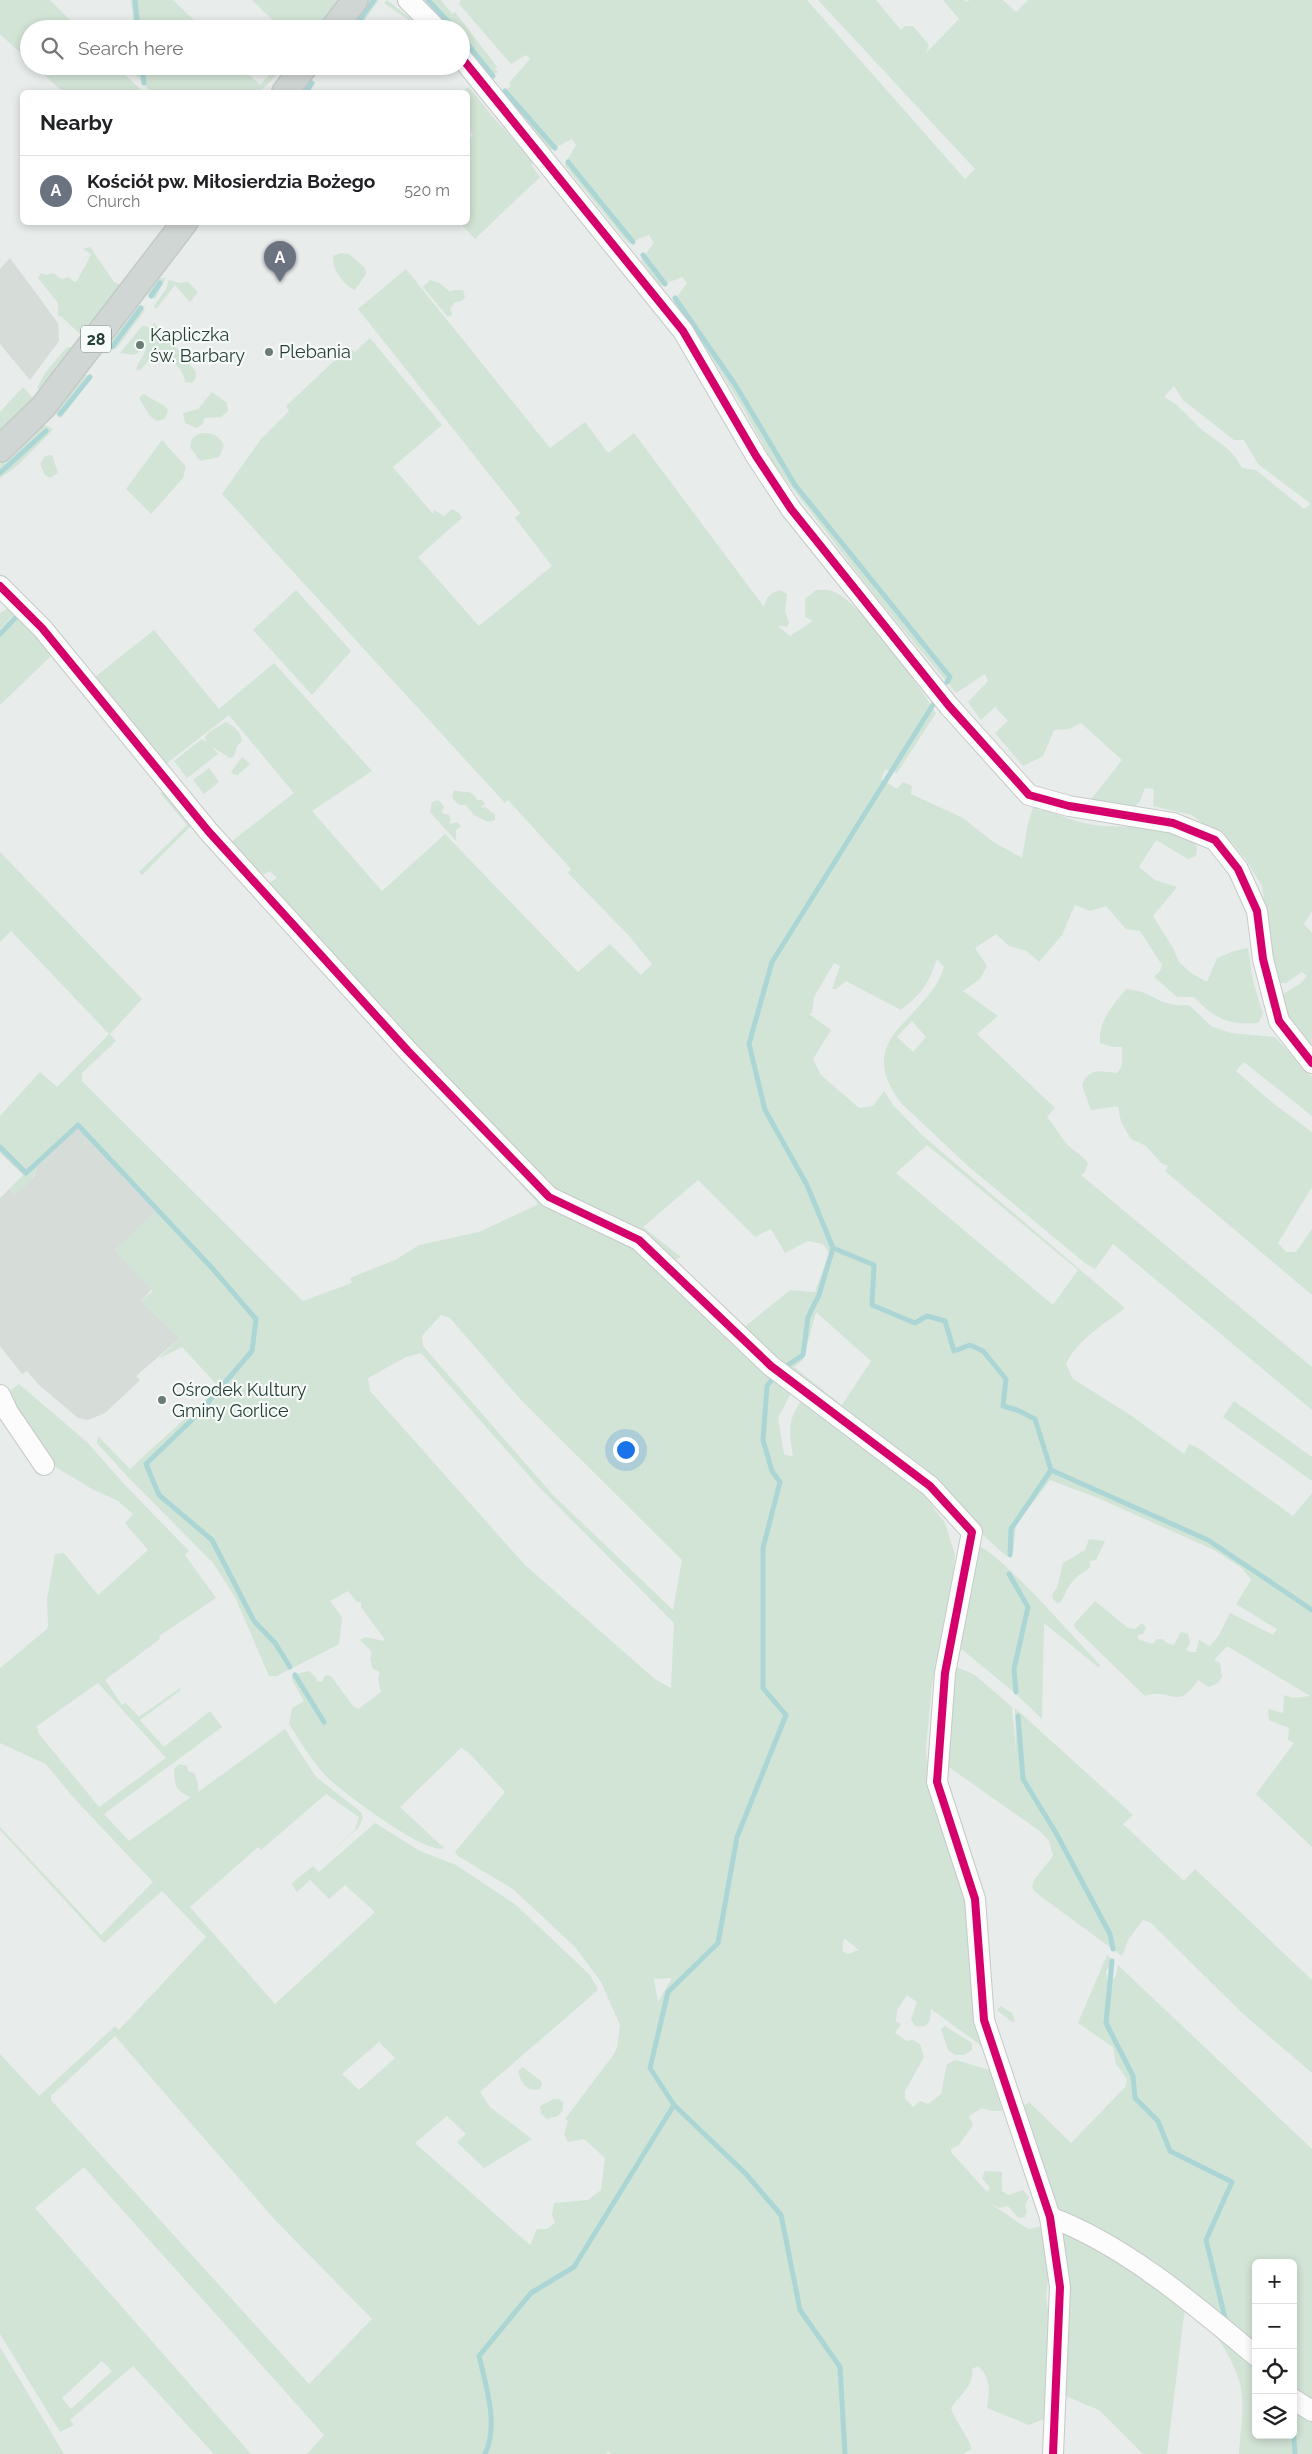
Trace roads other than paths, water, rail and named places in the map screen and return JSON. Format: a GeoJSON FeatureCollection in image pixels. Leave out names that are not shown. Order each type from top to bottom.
{"type":"FeatureCollection","features":[{"type":"Feature","properties":{"kind":"main road"},"geometry":{"type":"LineString","coordinates":[[341,20],[355,0]]}},
{"type":"Feature","properties":{"kind":"main road"},"geometry":{"type":"LineString","coordinates":[[287,90],[298,75]]}},
{"type":"Feature","properties":{"kind":"main road","name":"28"},"geometry":{"type":"LineString","coordinates":[[0,449],[44,407],[183,225]]}},
{"type":"Feature","properties":{"kind":"street"},"geometry":{"type":"LineString","coordinates":[[408,0],[428,20]]}},
{"type":"Feature","properties":{"kind":"street"},"geometry":{"type":"LineString","coordinates":[[470,68],[683,331],[756,456],[791,509],[949,706],[1029,795],[1069,806],[1172,823],[1214,840],[1238,869],[1257,911],[1263,959],[1279,1021],[1312,1063]]}},
{"type":"Feature","properties":{"kind":"street"},"geometry":{"type":"LineString","coordinates":[[0,586],[42,628],[209,832],[408,1051],[549,1197],[639,1240],[771,1366],[930,1486],[972,1532],[944,1673],[937,1782],[974,1899],[984,2020],[1050,2217],[1060,2287],[1052,2454]]}},
{"type":"Feature","properties":{"kind":"street"},"geometry":{"type":"LineString","coordinates":[[0,1395],[8,1412],[44,1465]]}},
{"type":"Feature","properties":{"kind":"street"},"geometry":{"type":"LineString","coordinates":[[1050,2217],[1073,2226],[1136,2263],[1207,2315],[1252,2353]]}},
{"type":"Feature","properties":{"kind":"street"},"geometry":{"type":"LineString","coordinates":[[1297,2402],[1312,2411]]}},
{"type":"Feature","properties":{"kind":"waterway"},"geometry":{"type":"LineString","coordinates":[[135,0],[137,20]]}},
{"type":"Feature","properties":{"kind":"waterway"},"geometry":{"type":"LineString","coordinates":[[360,20],[374,0]]}},
{"type":"Feature","properties":{"kind":"waterway"},"geometry":{"type":"LineString","coordinates":[[428,0],[447,20]]}},
{"type":"Feature","properties":{"kind":"waterway"},"geometry":{"type":"LineString","coordinates":[[470,47],[493,76]]}},
{"type":"Feature","properties":{"kind":"waterway"},"geometry":{"type":"LineString","coordinates":[[143,75],[144,83]]}},
{"type":"Feature","properties":{"kind":"waterway"},"geometry":{"type":"LineString","coordinates":[[307,90],[312,83]]}},
{"type":"Feature","properties":{"kind":"waterway"},"geometry":{"type":"LineString","coordinates":[[505,91],[555,148]]}},
{"type":"Feature","properties":{"kind":"waterway"},"geometry":{"type":"LineString","coordinates":[[568,162],[633,242]]}},
{"type":"Feature","properties":{"kind":"waterway"},"geometry":{"type":"LineString","coordinates":[[643,255],[665,284]]}},
{"type":"Feature","properties":{"kind":"waterway"},"geometry":{"type":"LineString","coordinates":[[151,296],[160,283]]}},
{"type":"Feature","properties":{"kind":"waterway"},"geometry":{"type":"LineString","coordinates":[[675,298],[736,386],[795,485],[950,677],[947,682]]}},
{"type":"Feature","properties":{"kind":"waterway"},"geometry":{"type":"LineString","coordinates":[[112,347],[141,308]]}},
{"type":"Feature","properties":{"kind":"waterway"},"geometry":{"type":"LineString","coordinates":[[60,414],[90,377]]}},
{"type":"Feature","properties":{"kind":"waterway"},"geometry":{"type":"LineString","coordinates":[[0,473],[46,431]]}},
{"type":"Feature","properties":{"kind":"waterway"},"geometry":{"type":"LineString","coordinates":[[0,634],[19,614]]}},
{"type":"Feature","properties":{"kind":"waterway"},"geometry":{"type":"LineString","coordinates":[[936,700],[772,962],[749,1044],[765,1110],[807,1185],[833,1248],[874,1265],[872,1305],[915,1323],[927,1316],[945,1321],[954,1351],[970,1345],[983,1351],[1006,1379],[1003,1406],[1017,1410],[1035,1419],[1051,1470],[1208,1540],[1312,1610]]}},
{"type":"Feature","properties":{"kind":"waterway"},"geometry":{"type":"LineString","coordinates":[[0,1147],[26,1173],[78,1125],[212,1268],[256,1319],[252,1351],[198,1414],[146,1464],[159,1495],[212,1540],[254,1621],[275,1643],[290,1667]]}},
{"type":"Feature","properties":{"kind":"waterway"},"geometry":{"type":"LineString","coordinates":[[785,1367],[803,1355],[808,1317],[819,1295],[833,1248]]}},
{"type":"Feature","properties":{"kind":"waterway"},"geometry":{"type":"LineString","coordinates":[[775,1376],[767,1386],[763,1440],[772,1471],[780,1482],[763,1548],[763,1688],[786,1715],[737,1837],[718,1943],[668,1992],[650,2068],[674,2105],[745,2173],[781,2215],[800,2310],[840,2367],[845,2454]]}},
{"type":"Feature","properties":{"kind":"waterway"},"geometry":{"type":"LineString","coordinates":[[1010,1555],[1011,1529],[1051,1470]]}},
{"type":"Feature","properties":{"kind":"waterway"},"geometry":{"type":"LineString","coordinates":[[1009,1574],[1028,1607],[1014,1669],[1016,1692]]}},
{"type":"Feature","properties":{"kind":"waterway"},"geometry":{"type":"LineString","coordinates":[[295,1675],[324,1722]]}},
{"type":"Feature","properties":{"kind":"waterway"},"geometry":{"type":"LineString","coordinates":[[1018,1716],[1023,1779],[1056,1833],[1110,1934],[1113,1949]]}},
{"type":"Feature","properties":{"kind":"waterway"},"geometry":{"type":"LineString","coordinates":[[1112,1961],[1106,2023],[1133,2076],[1135,2098],[1158,2121],[1170,2151],[1232,2182],[1206,2240],[1226,2322]]}},
{"type":"Feature","properties":{"kind":"waterway"},"geometry":{"type":"LineString","coordinates":[[485,2454],[489,2443],[491,2418],[488,2393],[479,2356],[531,2293],[574,2267],[674,2105]]}},
{"type":"Feature","properties":{"kind":"waterway"},"geometry":{"type":"LineString","coordinates":[[1294,2439],[1295,2454]]}},
{"type":"Feature","properties":{"kind":"place","name":"Kościół pw. Miłosierdzia Bożego"},"geometry":{"type":"Point","coordinates":[280,282]}},
{"type":"Feature","properties":{"kind":"place","name":"Kapliczka św. Barbary"},"geometry":{"type":"Point","coordinates":[140,345]}},
{"type":"Feature","properties":{"kind":"place","name":"Plebania"},"geometry":{"type":"Point","coordinates":[269,352]}},
{"type":"Feature","properties":{"kind":"place","name":"Ośrodek Kultury Gminy Gorlice"},"geometry":{"type":"Point","coordinates":[162,1400]}}]}
